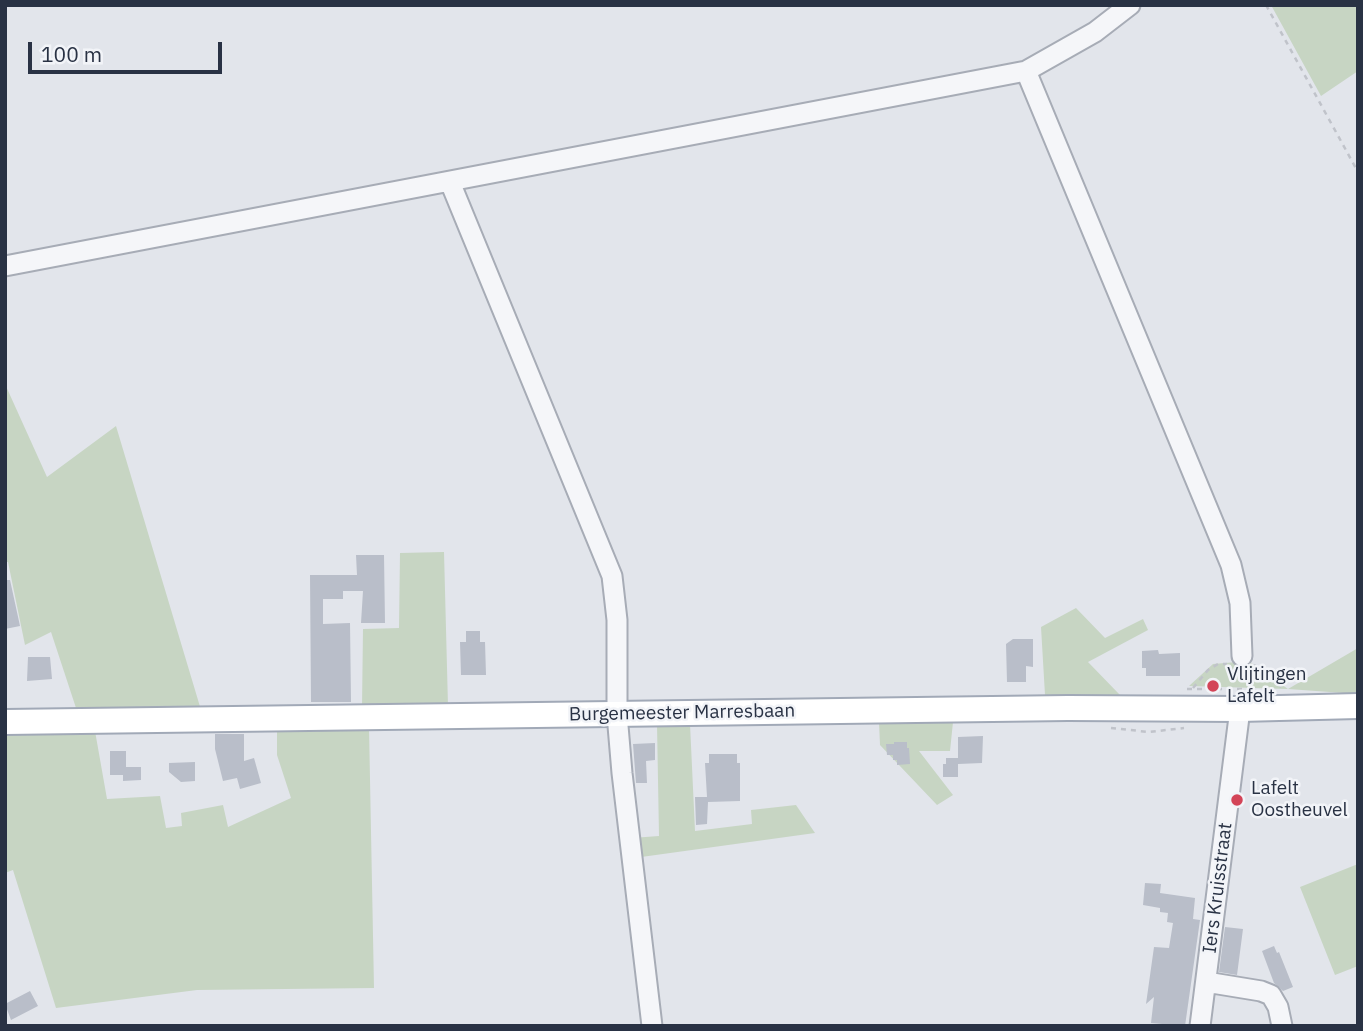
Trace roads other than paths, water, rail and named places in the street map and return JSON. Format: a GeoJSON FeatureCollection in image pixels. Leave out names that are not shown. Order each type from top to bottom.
{"type":"FeatureCollection","features":[{"type":"Feature","properties":{"kind":"main road","name":"Burgemeester Marresbaan"},"geometry":{"type":"LineString","coordinates":[[5,722],[1068,708],[1242,699],[1358,706]]}},
{"type":"Feature","properties":{"kind":"street"},"geometry":{"type":"LineString","coordinates":[[5,266],[1026,71],[1095,32],[1130,5]]}},
{"type":"Feature","properties":{"kind":"street"},"geometry":{"type":"LineString","coordinates":[[1026,71],[1231,565],[1240,603],[1240,661]]}},
{"type":"Feature","properties":{"kind":"street"},"geometry":{"type":"LineString","coordinates":[[450,182],[612,576],[617,621],[617,714],[622,773],[652,1026]]}},
{"type":"Feature","properties":{"kind":"street","name":"Iers Kruisstraat"},"geometry":{"type":"LineString","coordinates":[[1200,1026],[1242,699]]}},
{"type":"Feature","properties":{"kind":"street"},"geometry":{"type":"LineString","coordinates":[[1206,982],[1261,990],[1270,995],[1278,1007],[1282,1026]]}},
{"type":"Feature","properties":{"kind":"place","name":"Vlijtingen Lafelt"},"geometry":{"type":"Point","coordinates":[1213,686]}},
{"type":"Feature","properties":{"kind":"place","name":"Lafelt Oostheuvel"},"geometry":{"type":"Point","coordinates":[1237,800]}}]}
